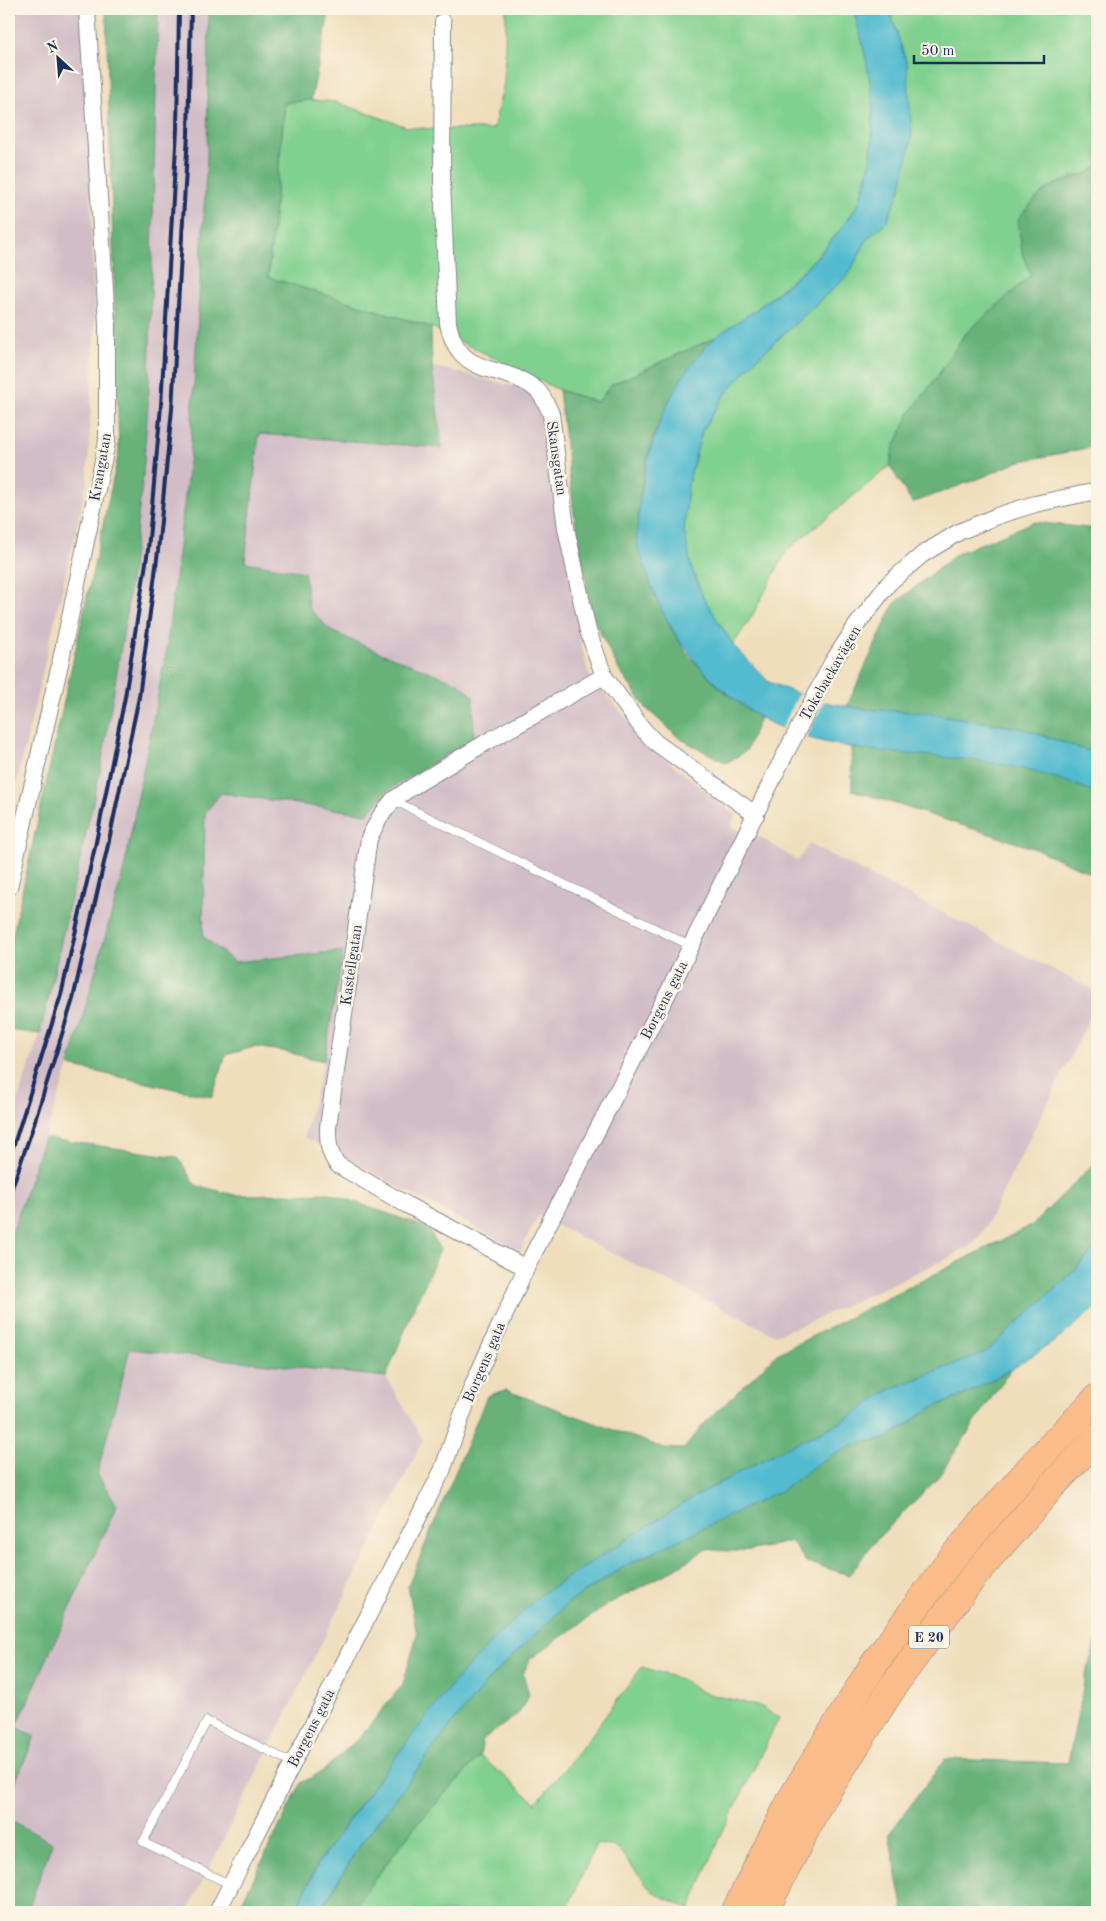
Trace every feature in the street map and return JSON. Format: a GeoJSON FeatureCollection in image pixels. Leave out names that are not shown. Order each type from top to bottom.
{"type":"FeatureCollection","features":[{"type":"Feature","properties":{"kind":"highway","name":"E 20"},"geometry":{"type":"LineString","coordinates":[[735,1912],[792,1798],[874,1664],[952,1558],[1031,1467],[1097,1398]]}},
{"type":"Feature","properties":{"kind":"highway","name":"E 20"},"geometry":{"type":"LineString","coordinates":[[764,1912],[817,1807],[896,1682],[973,1577],[1097,1438]]}},
{"type":"Feature","properties":{"kind":"street","name":"Krangatan"},"geometry":{"type":"LineString","coordinates":[[9,887],[62,654],[107,442],[107,322],[86,9]]}},
{"type":"Feature","properties":{"kind":"street","name":"Skansgatan"},"geometry":{"type":"LineString","coordinates":[[443,22],[442,181],[450,331],[458,350],[467,359],[478,366],[530,385],[545,399],[551,414],[566,528],[588,631],[604,676],[642,728],[655,742],[756,815]]}},
{"type":"Feature","properties":{"kind":"street","name":"Tokebackavägen"},"geometry":{"type":"LineString","coordinates":[[756,815],[832,663],[856,626],[890,584],[923,554],[959,532],[997,516],[1034,504],[1097,491]]}},
{"type":"Feature","properties":{"kind":"street","name":"Kastellgatan"},"geometry":{"type":"LineString","coordinates":[[526,1268],[338,1165],[332,1158],[328,1144],[328,1127],[369,838],[380,817],[393,800],[435,771],[604,676]]}},
{"type":"Feature","properties":{"kind":"street","name":"Borgens gata"},"geometry":{"type":"LineString","coordinates":[[217,1912],[442,1470],[472,1387],[526,1268],[756,815]]}},
{"type":"Feature","properties":{"kind":"lane"},"geometry":{"type":"LineString","coordinates":[[393,800],[691,946]]}},
{"type":"Feature","properties":{"kind":"lane"},"geometry":{"type":"LineString","coordinates":[[230,1885],[143,1842],[207,1721],[293,1763]]}},
{"type":"Feature","properties":{"kind":"shaded area"},"geometry":{"type":"Polygon","coordinates":[[[9,9],[85,9],[95,327],[87,483],[9,815],[9,9]]]}},
{"type":"Feature","properties":{"kind":"shaded area"},"geometry":{"type":"Polygon","coordinates":[[[158,9],[209,9],[207,157],[190,455],[181,532],[166,653],[124,869],[69,1066],[9,1242],[9,1126],[40,1034],[126,617],[143,476],[149,389],[158,9]]]}},
{"type":"Feature","properties":{"kind":"shaded area"},"geometry":{"type":"Polygon","coordinates":[[[432,366],[518,387],[535,396],[545,409],[580,641],[589,675],[655,751],[736,815],[731,827],[762,838],[798,861],[809,844],[1097,992],[1097,1004],[985,1228],[976,1242],[948,1258],[807,1323],[775,1335],[538,1216],[520,1251],[304,1137],[324,1061],[343,952],[234,962],[202,936],[205,813],[221,793],[367,814],[387,791],[474,738],[423,669],[331,631],[309,608],[304,572],[245,562],[259,434],[442,448],[432,366]]]}},
{"type":"Feature","properties":{"kind":"shaded area"},"geometry":{"type":"Polygon","coordinates":[[[130,1349],[386,1377],[423,1440],[187,1912],[27,1912],[52,1843],[9,1819],[9,1797],[35,1736],[15,1727],[117,1505],[97,1474],[130,1349]]]}},
{"type":"Feature","properties":{"kind":"green space"},"geometry":{"type":"Polygon","coordinates":[[[106,9],[158,9],[149,389],[143,476],[126,617],[101,767],[40,1034],[9,1030],[9,951],[119,452],[106,9]]]}},
{"type":"Feature","properties":{"kind":"green space"},"geometry":{"type":"Polygon","coordinates":[[[209,9],[330,9],[311,100],[285,103],[268,277],[431,327],[432,366],[442,448],[259,434],[245,562],[304,572],[309,608],[331,631],[381,653],[459,683],[473,696],[474,738],[387,791],[367,814],[221,793],[205,813],[203,936],[234,962],[343,951],[324,1061],[282,1051],[254,1047],[226,1055],[212,1097],[69,1066],[124,869],[166,653],[190,455],[207,157],[209,9]]]}},
{"type":"Feature","properties":{"kind":"green space"},"geometry":{"type":"Polygon","coordinates":[[[506,9],[853,9],[865,47],[874,98],[871,162],[858,205],[837,234],[806,268],[757,309],[718,336],[611,385],[598,402],[559,390],[431,327],[268,278],[285,102],[311,100],[336,102],[407,127],[493,129],[504,83],[506,9]]]}},
{"type":"Feature","properties":{"kind":"green space"},"geometry":{"type":"Polygon","coordinates":[[[889,9],[1097,9],[1097,166],[1093,172],[1071,177],[1022,253],[1031,275],[964,335],[893,450],[890,466],[787,550],[752,616],[733,645],[703,597],[691,567],[684,530],[688,484],[702,431],[724,396],[753,362],[849,274],[867,239],[887,221],[901,187],[907,64],[889,9]]]}},
{"type":"Feature","properties":{"kind":"green space"},"geometry":{"type":"Polygon","coordinates":[[[1097,166],[1097,446],[1017,462],[983,477],[912,503],[890,466],[893,450],[909,414],[939,374],[964,335],[1031,275],[1022,253],[1018,219],[1047,189],[1083,175],[1097,166]]]}},
{"type":"Feature","properties":{"kind":"green space"},"geometry":{"type":"Polygon","coordinates":[[[718,336],[693,363],[654,435],[643,475],[639,511],[669,625],[687,654],[721,689],[760,718],[746,751],[726,763],[679,738],[647,709],[619,670],[592,616],[574,513],[559,390],[598,402],[611,385],[718,336]]]}},
{"type":"Feature","properties":{"kind":"green space"},"geometry":{"type":"Polygon","coordinates":[[[1034,522],[1097,529],[1097,754],[1021,728],[928,713],[863,709],[847,706],[894,604],[958,553],[1034,522]]]}},
{"type":"Feature","properties":{"kind":"green space"},"geometry":{"type":"Polygon","coordinates":[[[851,747],[961,757],[1004,764],[1053,776],[1097,793],[1097,876],[1036,849],[852,790],[851,747]]]}},
{"type":"Feature","properties":{"kind":"green space"},"geometry":{"type":"Polygon","coordinates":[[[44,1138],[178,1157],[195,1185],[235,1195],[330,1193],[428,1228],[440,1250],[386,1377],[130,1349],[97,1474],[117,1505],[16,1727],[35,1736],[9,1797],[9,1242],[44,1138]]]}},
{"type":"Feature","properties":{"kind":"green space"},"geometry":{"type":"Polygon","coordinates":[[[1097,1161],[1097,1246],[1073,1272],[986,1352],[891,1389],[840,1423],[775,1453],[687,1501],[415,1733],[377,1781],[319,1861],[295,1912],[237,1912],[301,1783],[323,1771],[361,1736],[403,1684],[417,1635],[408,1586],[487,1396],[505,1390],[663,1448],[684,1449],[704,1424],[777,1354],[1032,1225],[1097,1161]]]}},
{"type":"Feature","properties":{"kind":"green space"},"geometry":{"type":"Polygon","coordinates":[[[1011,1369],[936,1480],[876,1540],[849,1575],[806,1562],[791,1541],[749,1550],[706,1549],[675,1569],[608,1604],[530,1659],[523,1674],[529,1695],[519,1713],[483,1740],[480,1756],[415,1826],[350,1912],[320,1912],[359,1846],[451,1725],[494,1674],[568,1603],[627,1565],[854,1444],[888,1438],[931,1408],[964,1395],[1011,1369]]]}},
{"type":"Feature","properties":{"kind":"green space"},"geometry":{"type":"Polygon","coordinates":[[[1097,1639],[1097,1912],[904,1912],[889,1834],[945,1759],[1068,1763],[1085,1677],[1097,1639]]]}},
{"type":"Feature","properties":{"kind":"green space"},"geometry":{"type":"Polygon","coordinates":[[[642,1667],[681,1679],[702,1692],[762,1707],[779,1718],[722,1833],[690,1909],[654,1893],[616,1847],[596,1844],[566,1912],[350,1912],[415,1826],[480,1756],[536,1803],[584,1745],[642,1667]]]}},
{"type":"Feature","properties":{"kind":"green space"},"geometry":{"type":"Polygon","coordinates":[[[9,1819],[52,1843],[27,1912],[9,1912],[9,1819]]]}},
{"type":"Feature","properties":{"kind":"water"},"geometry":{"type":"Polygon","coordinates":[[[853,9],[889,9],[907,64],[912,134],[901,187],[887,221],[867,239],[849,274],[753,362],[724,396],[702,431],[688,484],[684,530],[691,567],[703,597],[733,645],[769,682],[813,700],[863,709],[928,713],[1021,728],[1097,754],[1097,793],[1050,776],[1003,765],[837,745],[785,730],[758,717],[708,676],[681,643],[660,606],[639,551],[637,532],[640,501],[649,455],[664,411],[687,371],[717,336],[757,309],[805,269],[837,234],[859,202],[867,178],[873,130],[870,81],[853,9]]]}},
{"type":"Feature","properties":{"kind":"water"},"geometry":{"type":"Polygon","coordinates":[[[1097,1246],[1097,1306],[1060,1338],[1011,1369],[964,1395],[931,1408],[888,1438],[854,1444],[820,1462],[782,1490],[627,1565],[568,1603],[494,1674],[451,1725],[359,1846],[320,1912],[295,1912],[319,1862],[377,1781],[453,1683],[494,1639],[539,1596],[687,1501],[775,1453],[840,1423],[891,1389],[986,1352],[1073,1272],[1097,1246]]]}},
{"type":"Feature","properties":{"kind":"pier"},"geometry":{"type":"Polygon","coordinates":[[[800,692],[825,700],[805,740],[781,730],[800,692]]]}},
{"type":"Feature","properties":{"kind":"railway"},"geometry":{"type":"LineString","coordinates":[[9,1160],[61,995],[95,847],[125,697],[148,550],[161,406],[177,129],[179,9]]}},
{"type":"Feature","properties":{"kind":"railway"},"geometry":{"type":"LineString","coordinates":[[9,1196],[73,999],[139,697],[158,551],[172,409],[188,134],[191,9]]}}]}
